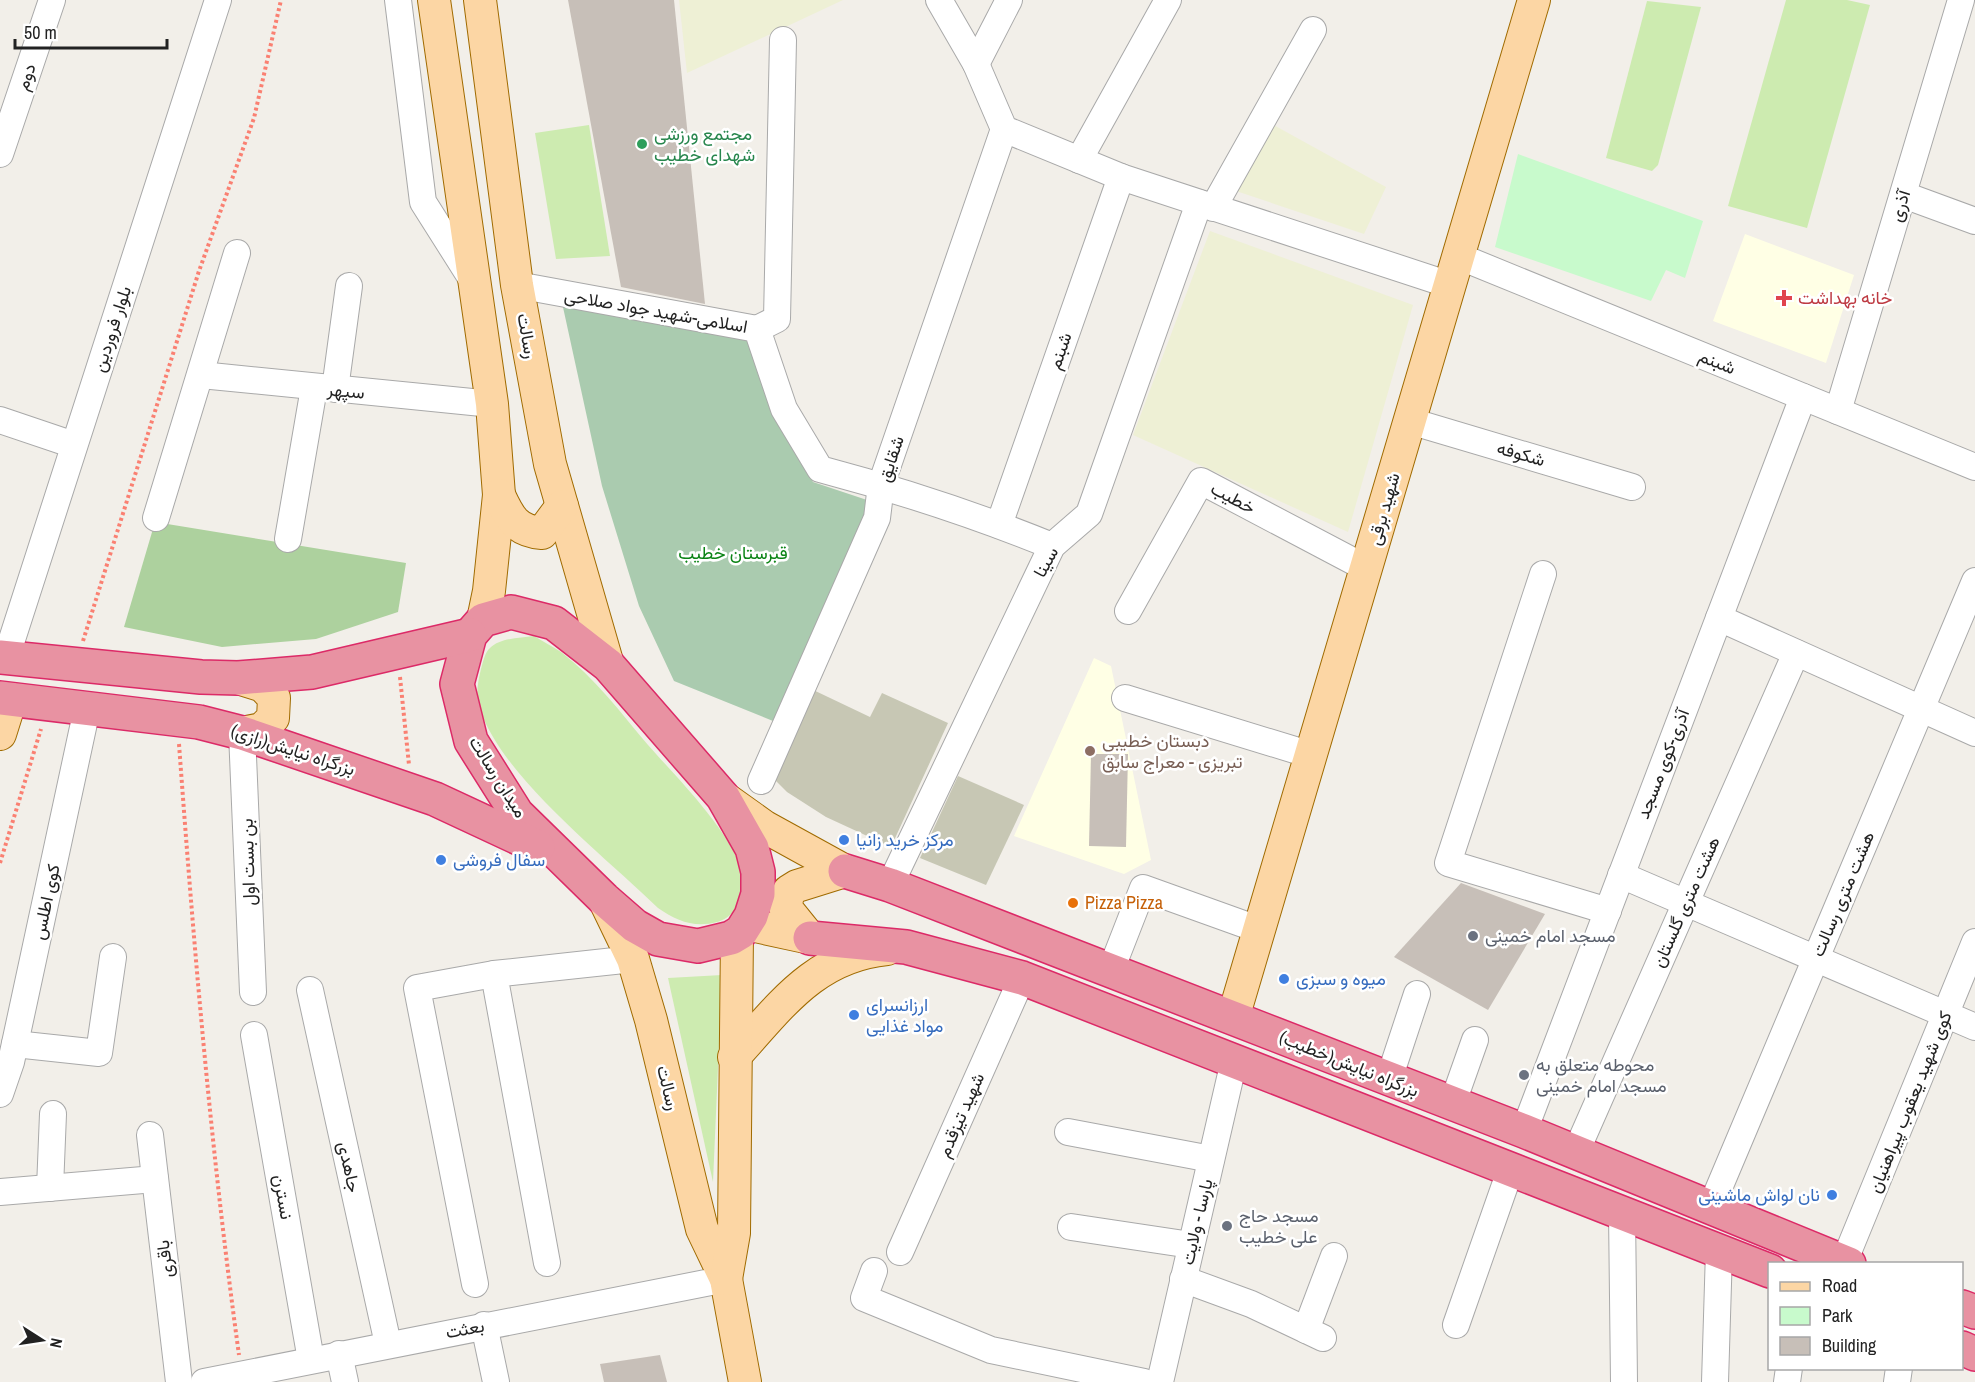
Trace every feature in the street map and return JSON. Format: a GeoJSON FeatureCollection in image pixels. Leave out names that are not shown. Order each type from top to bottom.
{"type":"FeatureCollection","features":[{"type":"Feature","properties":{"kind":"highway"},"geometry":{"type":"LineString","coordinates":[[3,658],[76,663],[201,677],[238,678],[312,672],[394,653],[476,627],[511,612],[554,623],[608,665],[723,797],[752,848],[758,872],[758,894],[741,929]]}},
{"type":"Feature","properties":{"kind":"highway","name":"میدان رسالت"},"geometry":{"type":"LineString","coordinates":[[476,627],[457,684],[471,741],[517,814],[604,899],[635,926],[658,939],[698,946],[724,940],[741,929]]}},
{"type":"Feature","properties":{"kind":"highway","name":"بزرگراه نیایش(رازی)"},"geometry":{"type":"LineString","coordinates":[[6,699],[177,720],[242,733],[404,788],[497,826],[569,863]]}},
{"type":"Feature","properties":{"kind":"highway","name":"بزرگراه نیایش(خطیب)"},"geometry":{"type":"LineString","coordinates":[[845,871],[890,885],[1452,1105],[1524,1131],[1847,1262]]}},
{"type":"Feature","properties":{"kind":"highway","name":"بزرگراه نیایش(خطیب)"},"geometry":{"type":"LineString","coordinates":[[810,938],[906,947],[1022,978],[1768,1270]]}},
{"type":"Feature","properties":{"kind":"main road"},"geometry":{"type":"LineString","coordinates":[[434,0],[492,404],[500,495],[489,591],[476,627]]}},
{"type":"Feature","properties":{"kind":"main road","name":"رسالت"},"geometry":{"type":"LineString","coordinates":[[480,0],[517,285],[550,464],[608,665]]}},
{"type":"Feature","properties":{"kind":"main road","name":"شهید برقی"},"geometry":{"type":"LineString","coordinates":[[1233,1018],[1534,0]]}},
{"type":"Feature","properties":{"kind":"main road"},"geometry":{"type":"LineString","coordinates":[[500,495],[511,521],[528,532],[542,533],[562,506]]}},
{"type":"Feature","properties":{"kind":"main road"},"geometry":{"type":"LineString","coordinates":[[238,678],[263,686],[274,698],[273,718],[262,729],[242,733]]}},
{"type":"Feature","properties":{"kind":"main road"},"geometry":{"type":"LineString","coordinates":[[0,734],[6,699]]}},
{"type":"Feature","properties":{"kind":"main road"},"geometry":{"type":"LineString","coordinates":[[723,797],[765,827],[845,871]]}},
{"type":"Feature","properties":{"kind":"main road"},"geometry":{"type":"LineString","coordinates":[[810,938],[785,907],[789,891],[796,886],[845,871]]}},
{"type":"Feature","properties":{"kind":"main road","name":"رسالت"},"geometry":{"type":"LineString","coordinates":[[604,899],[633,959],[651,1020],[702,1230],[726,1279],[745,1382]]}},
{"type":"Feature","properties":{"kind":"main road"},"geometry":{"type":"LineString","coordinates":[[741,929],[810,938]]}},
{"type":"Feature","properties":{"kind":"main road","name":"رسالت"},"geometry":{"type":"LineString","coordinates":[[726,1279],[734,1233],[734,1057],[741,929]]}},
{"type":"Feature","properties":{"kind":"main road"},"geometry":{"type":"LineString","coordinates":[[734,1057],[796,989],[832,963],[870,950],[906,947]]}},
{"type":"Feature","properties":{"kind":"street","name":"دوم"},"geometry":{"type":"LineString","coordinates":[[0,154],[52,0]]}},
{"type":"Feature","properties":{"kind":"street","name":"بلوار فروردین"},"geometry":{"type":"LineString","coordinates":[[3,658],[218,0]]}},
{"type":"Feature","properties":{"kind":"street"},"geometry":{"type":"LineString","coordinates":[[398,0],[423,202],[476,285]]}},
{"type":"Feature","properties":{"kind":"street"},"geometry":{"type":"LineString","coordinates":[[939,0],[976,64],[1004,129]]}},
{"type":"Feature","properties":{"kind":"street"},"geometry":{"type":"LineString","coordinates":[[976,64],[1009,0]]}},
{"type":"Feature","properties":{"kind":"street"},"geometry":{"type":"LineString","coordinates":[[1079,160],[1168,0]]}},
{"type":"Feature","properties":{"kind":"street","name":"آذری"},"geometry":{"type":"LineString","coordinates":[[1838,411],[1961,0]]}},
{"type":"Feature","properties":{"kind":"street","name":"سینا"},"geometry":{"type":"LineString","coordinates":[[890,885],[1052,546],[1089,514],[1206,205],[1313,30]]}},
{"type":"Feature","properties":{"kind":"street"},"geometry":{"type":"LineString","coordinates":[[757,329],[777,319],[783,40]]}},
{"type":"Feature","properties":{"kind":"street","name":"شبنم"},"geometry":{"type":"LineString","coordinates":[[1004,129],[1121,177],[1206,205],[1454,270],[1803,397],[1975,467]]}},
{"type":"Feature","properties":{"kind":"street","name":"شقایق"},"geometry":{"type":"LineString","coordinates":[[761,781],[877,518],[881,486],[1004,129]]}},
{"type":"Feature","properties":{"kind":"street","name":"شبنم"},"geometry":{"type":"LineString","coordinates":[[999,525],[1121,177]]}},
{"type":"Feature","properties":{"kind":"street"},"geometry":{"type":"LineString","coordinates":[[1904,195],[1975,220]]}},
{"type":"Feature","properties":{"kind":"street"},"geometry":{"type":"LineString","coordinates":[[156,518],[237,253]]}},
{"type":"Feature","properties":{"kind":"street","name":"اسلامی-شهید جواد صلاحی"},"geometry":{"type":"LineString","coordinates":[[517,285],[757,329],[784,409],[820,469],[881,486],[999,525],[1052,546]]}},
{"type":"Feature","properties":{"kind":"street"},"geometry":{"type":"LineString","coordinates":[[288,539],[349,286]]}},
{"type":"Feature","properties":{"kind":"street","name":"سپهر"},"geometry":{"type":"LineString","coordinates":[[201,375],[492,404]]}},
{"type":"Feature","properties":{"kind":"street","name":"آذری-کوی مسجد"},"geometry":{"type":"LineString","coordinates":[[1524,1131],[1803,397]]}},
{"type":"Feature","properties":{"kind":"street"},"geometry":{"type":"LineString","coordinates":[[0,420],[74,445]]}},
{"type":"Feature","properties":{"kind":"street","name":"شکوفه"},"geometry":{"type":"LineString","coordinates":[[1410,421],[1632,486]]}},
{"type":"Feature","properties":{"kind":"street","name":"خطیب"},"geometry":{"type":"LineString","coordinates":[[1128,611],[1201,481],[1366,568]]}},
{"type":"Feature","properties":{"kind":"street"},"geometry":{"type":"LineString","coordinates":[[1543,574],[1448,863],[1608,911]]}},
{"type":"Feature","properties":{"kind":"street","name":"هشت متری رسالت"},"geometry":{"type":"LineString","coordinates":[[1711,1207],[1975,581]]}},
{"type":"Feature","properties":{"kind":"street"},"geometry":{"type":"LineString","coordinates":[[1719,618],[1975,733]]}},
{"type":"Feature","properties":{"kind":"street","name":"هشت متری گلستان"},"geometry":{"type":"LineString","coordinates":[[1576,1152],[1796,653]]}},
{"type":"Feature","properties":{"kind":"street"},"geometry":{"type":"LineString","coordinates":[[1125,698],[1311,755]]}},
{"type":"Feature","properties":{"kind":"street","name":"کوی اطلس"},"geometry":{"type":"LineString","coordinates":[[0,1094],[15,1044],[87,709]]}},
{"type":"Feature","properties":{"kind":"street","name":"بن بست اول"},"geometry":{"type":"LineString","coordinates":[[242,733],[253,992]]}},
{"type":"Feature","properties":{"kind":"street"},"geometry":{"type":"LineString","coordinates":[[1622,875],[1975,1027]]}},
{"type":"Feature","properties":{"kind":"street"},"geometry":{"type":"LineString","coordinates":[[1111,970],[1143,888],[1260,930]]}},
{"type":"Feature","properties":{"kind":"street","name":"کوی شهید یعقوب پیراهنیان"},"geometry":{"type":"LineString","coordinates":[[1847,1262],[1975,942]]}},
{"type":"Feature","properties":{"kind":"street"},"geometry":{"type":"LineString","coordinates":[[15,1044],[99,1053],[113,957]]}},
{"type":"Feature","properties":{"kind":"street"},"geometry":{"type":"LineString","coordinates":[[475,1284],[417,988],[494,975],[633,959]]}},
{"type":"Feature","properties":{"kind":"street"},"geometry":{"type":"LineString","coordinates":[[494,975],[547,1263]]}},
{"type":"Feature","properties":{"kind":"street","name":"شهید تیزقدم"},"geometry":{"type":"LineString","coordinates":[[900,1252],[1022,978]]}},
{"type":"Feature","properties":{"kind":"street","name":"جاهدی"},"geometry":{"type":"LineString","coordinates":[[310,990],[388,1344]]}},
{"type":"Feature","properties":{"kind":"street"},"geometry":{"type":"LineString","coordinates":[[1389,1079],[1417,994]]}},
{"type":"Feature","properties":{"kind":"street","name":"نسترن"},"geometry":{"type":"LineString","coordinates":[[254,1035],[311,1360]]}},
{"type":"Feature","properties":{"kind":"street"},"geometry":{"type":"LineString","coordinates":[[1452,1105],[1475,1040]]}},
{"type":"Feature","properties":{"kind":"street","name":"پارسا - ولایت"},"geometry":{"type":"LineString","coordinates":[[1160,1382],[1234,1061]]}},
{"type":"Feature","properties":{"kind":"street"},"geometry":{"type":"LineString","coordinates":[[50,1188],[52,1114]]}},
{"type":"Feature","properties":{"kind":"street"},"geometry":{"type":"LineString","coordinates":[[1068,1132],[1211,1159]]}},
{"type":"Feature","properties":{"kind":"street","name":"باقری"},"geometry":{"type":"LineString","coordinates":[[150,1135],[179,1382]]}},
{"type":"Feature","properties":{"kind":"street"},"geometry":{"type":"LineString","coordinates":[[1456,1324],[1511,1168]]}},
{"type":"Feature","properties":{"kind":"street"},"geometry":{"type":"LineString","coordinates":[[0,1192],[155,1179]]}},
{"type":"Feature","properties":{"kind":"street"},"geometry":{"type":"LineString","coordinates":[[1622,1212],[1624,1382]]}},
{"type":"Feature","properties":{"kind":"street"},"geometry":{"type":"LineString","coordinates":[[1071,1227],[1191,1245]]}},
{"type":"Feature","properties":{"kind":"street"},"geometry":{"type":"LineString","coordinates":[[1715,1382],[1719,1251]]}},
{"type":"Feature","properties":{"kind":"street"},"geometry":{"type":"LineString","coordinates":[[1183,1279],[1251,1304],[1315,1334],[1334,1256]]}},
{"type":"Feature","properties":{"kind":"street"},"geometry":{"type":"LineString","coordinates":[[874,1271],[864,1298],[980,1346],[1144,1382]]}},
{"type":"Feature","properties":{"kind":"street","name":"بعثت"},"geometry":{"type":"LineString","coordinates":[[204,1382],[726,1279]]}},
{"type":"Feature","properties":{"kind":"street"},"geometry":{"type":"LineString","coordinates":[[484,1325],[496,1382]]}},
{"type":"Feature","properties":{"kind":"street"},"geometry":{"type":"LineString","coordinates":[[339,1354],[345,1382]]}},
{"type":"Feature","properties":{"kind":"path"},"geometry":{"type":"LineString","coordinates":[[76,663],[199,272],[254,117],[281,0]]}},
{"type":"Feature","properties":{"kind":"path"},"geometry":{"type":"LineString","coordinates":[[394,653],[400,676],[410,775],[404,788]]}},
{"type":"Feature","properties":{"kind":"path"},"geometry":{"type":"LineString","coordinates":[[0,863],[49,704]]}},
{"type":"Feature","properties":{"kind":"path"},"geometry":{"type":"LineString","coordinates":[[177,720],[197,998],[217,1195],[242,1375]]}},
{"type":"Feature","properties":{"kind":"shaded area"},"geometry":{"type":"Polygon","coordinates":[[[679,0],[843,0],[687,73],[679,0]]]}},
{"type":"Feature","properties":{"kind":"shaded area"},"geometry":{"type":"Polygon","coordinates":[[[1270,123],[1386,187],[1364,234],[1233,190],[1270,123]]]}},
{"type":"Feature","properties":{"kind":"shaded area"},"geometry":{"type":"Polygon","coordinates":[[[1210,231],[1413,305],[1348,532],[1133,435],[1210,231]]]}},
{"type":"Feature","properties":{"kind":"shaded area","name":"خانه بهداشت"},"geometry":{"type":"Polygon","coordinates":[[[1745,234],[1854,275],[1826,363],[1713,321],[1745,234]]]}},
{"type":"Feature","properties":{"kind":"shaded area","name":"دبستان خطیبی تبریزی - معراج سابق"},"geometry":{"type":"Polygon","coordinates":[[[1094,658],[1111,666],[1151,860],[1124,874],[1014,836],[1094,658]]]}},
{"type":"Feature","properties":{"kind":"shaded area"},"geometry":{"type":"Polygon","coordinates":[[[807,687],[870,717],[882,693],[948,723],[891,847],[826,817],[787,792],[767,772],[807,687]]]}},
{"type":"Feature","properties":{"kind":"shaded area"},"geometry":{"type":"Polygon","coordinates":[[[958,776],[1024,805],[986,885],[920,858],[958,776]]]}},
{"type":"Feature","properties":{"kind":"green space"},"geometry":{"type":"Polygon","coordinates":[[[1786,0],[1847,0],[1870,5],[1807,228],[1728,206],[1786,0]]]}},
{"type":"Feature","properties":{"kind":"green space"},"geometry":{"type":"Polygon","coordinates":[[[1647,1],[1701,7],[1658,165],[1652,171],[1606,158],[1647,1]]]}},
{"type":"Feature","properties":{"kind":"green space"},"geometry":{"type":"Polygon","coordinates":[[[589,125],[610,256],[556,259],[535,133],[589,125]]]}},
{"type":"Feature","properties":{"kind":"green space"},"geometry":{"type":"Polygon","coordinates":[[[1518,154],[1703,221],[1685,278],[1666,270],[1651,301],[1495,247],[1518,154]]]}},
{"type":"Feature","properties":{"kind":"green space","name":"قبرستان خطیب"},"geometry":{"type":"Polygon","coordinates":[[[561,298],[751,337],[777,413],[813,482],[873,502],[773,721],[674,681],[639,606],[602,486],[561,298]]]}},
{"type":"Feature","properties":{"kind":"green space"},"geometry":{"type":"Polygon","coordinates":[[[155,522],[406,563],[398,612],[316,639],[222,647],[124,627],[155,522]]]}},
{"type":"Feature","properties":{"kind":"green space"},"geometry":{"type":"Polygon","coordinates":[[[534,636],[561,652],[596,684],[718,827],[740,864],[745,881],[742,900],[729,916],[709,924],[693,924],[672,917],[658,908],[558,815],[510,762],[492,735],[478,704],[479,678],[485,655],[494,645],[511,639],[534,636]]]}},
{"type":"Feature","properties":{"kind":"green space"},"geometry":{"type":"Polygon","coordinates":[[[722,975],[713,1182],[668,978],[722,975]]]}},
{"type":"Feature","properties":{"kind":"building","name":"مجتمع ورزشی شهدای خطیب"},"geometry":{"type":"Polygon","coordinates":[[[568,0],[674,0],[705,304],[621,287],[568,0]]]}},
{"type":"Feature","properties":{"kind":"building"},"geometry":{"type":"Polygon","coordinates":[[[1091,754],[1128,754],[1126,847],[1089,846],[1091,754]]]}},
{"type":"Feature","properties":{"kind":"building","name":"مسجد امام خمینی"},"geometry":{"type":"Polygon","coordinates":[[[1461,883],[1545,914],[1488,1010],[1394,957],[1461,883]]]}},
{"type":"Feature","properties":{"kind":"building"},"geometry":{"type":"Polygon","coordinates":[[[660,1355],[667,1382],[604,1382],[600,1364],[660,1355]]]}},
{"type":"Feature","properties":{"kind":"place","name":"مجتمع ورزشی شهدای خطیب"},"geometry":{"type":"Point","coordinates":[642,144]}},
{"type":"Feature","properties":{"kind":"place","name":"خانه بهداشت"},"geometry":{"type":"Point","coordinates":[1784,298]}},
{"type":"Feature","properties":{"kind":"place","name":"دبستان خطیبی تبریزی - معراج سابق"},"geometry":{"type":"Point","coordinates":[1090,751]}},
{"type":"Feature","properties":{"kind":"place","name":"مرکز خرید زانیا"},"geometry":{"type":"Point","coordinates":[844,840]}},
{"type":"Feature","properties":{"kind":"place","name":"سفال فروشی"},"geometry":{"type":"Point","coordinates":[441,860]}},
{"type":"Feature","properties":{"kind":"place","name":"Pizza Pizza"},"geometry":{"type":"Point","coordinates":[1073,903]}},
{"type":"Feature","properties":{"kind":"place","name":"مسجد امام خمینی"},"geometry":{"type":"Point","coordinates":[1473,936]}},
{"type":"Feature","properties":{"kind":"place","name":"میوه و سبزی"},"geometry":{"type":"Point","coordinates":[1284,979]}},
{"type":"Feature","properties":{"kind":"place","name":"ارزانسرای مواد غذایی"},"geometry":{"type":"Point","coordinates":[854,1015]}},
{"type":"Feature","properties":{"kind":"place","name":"محوطه متعلق به مسجد امام خمینی"},"geometry":{"type":"Point","coordinates":[1524,1075]}},
{"type":"Feature","properties":{"kind":"place","name":"نان لواش ماشینی"},"geometry":{"type":"Point","coordinates":[1832,1195]}},
{"type":"Feature","properties":{"kind":"place","name":"مسجد حاج علی خطیب"},"geometry":{"type":"Point","coordinates":[1227,1226]}}]}
